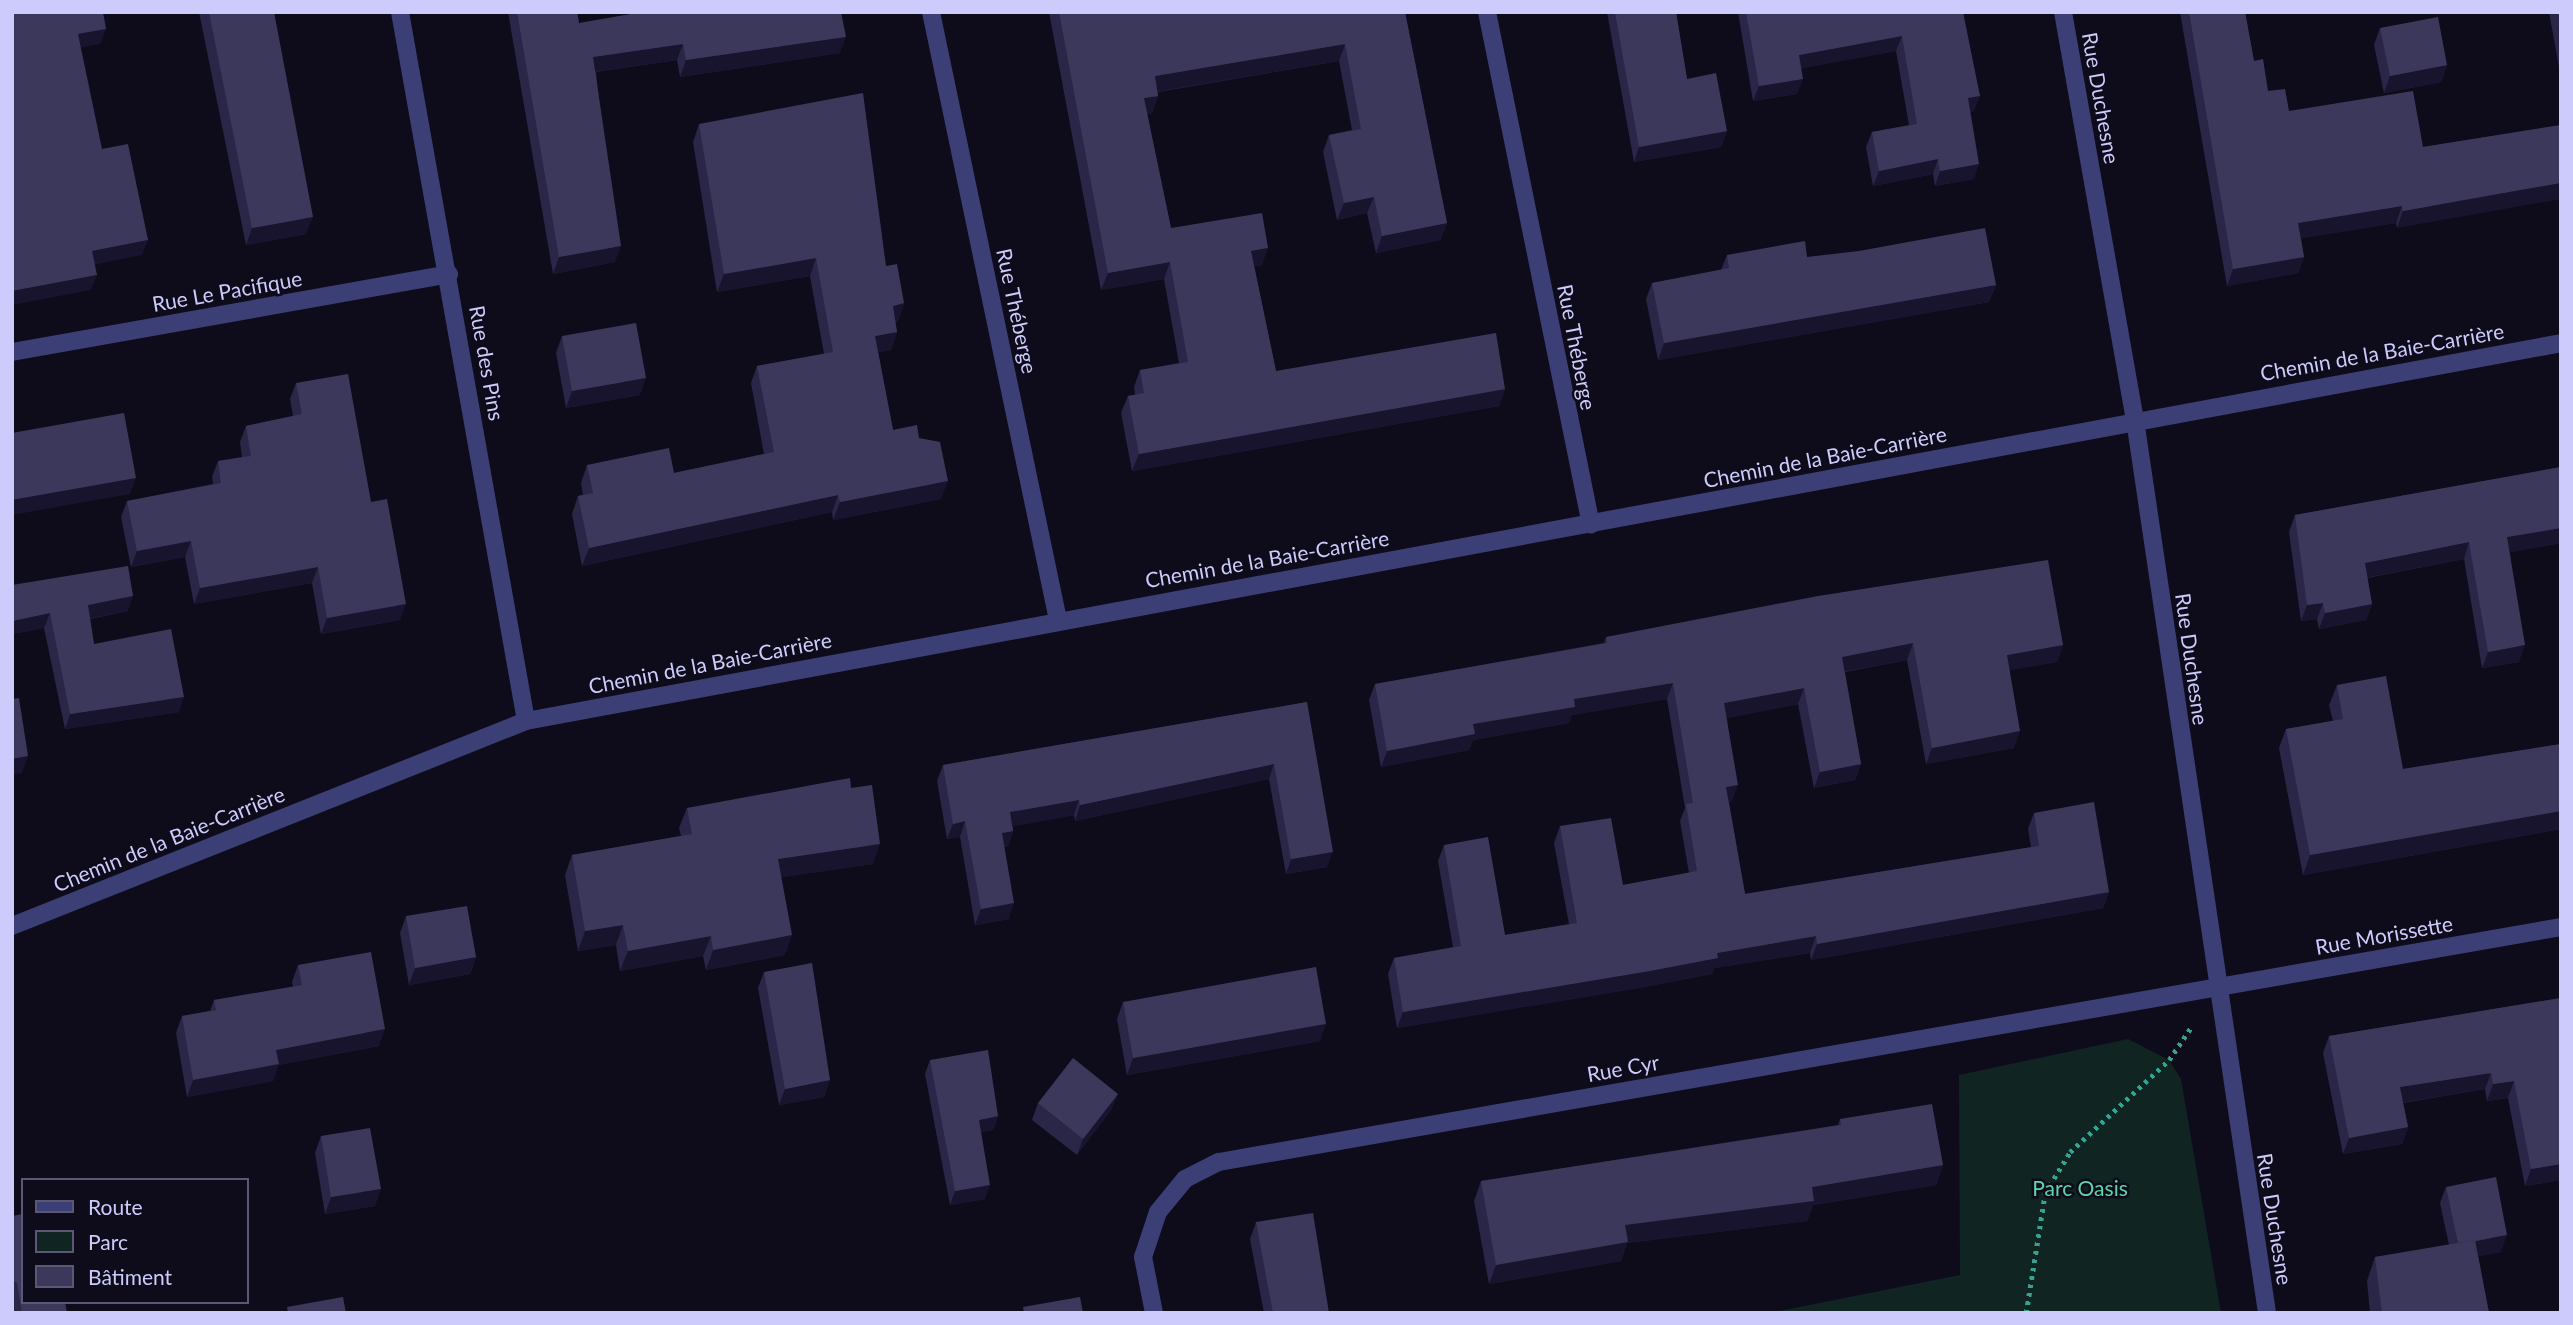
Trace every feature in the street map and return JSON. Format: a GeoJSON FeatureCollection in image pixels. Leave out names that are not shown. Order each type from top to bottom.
{"type":"FeatureCollection","features":[{"type":"Feature","properties":{"kind":"street","name":"Rue des Pins"},"geometry":{"type":"LineString","coordinates":[[400,12],[449,274],[526,721]]}},
{"type":"Feature","properties":{"kind":"street","name":"Rue Théberge"},"geometry":{"type":"LineString","coordinates":[[931,12],[1058,620]]}},
{"type":"Feature","properties":{"kind":"street","name":"Rue Théberge"},"geometry":{"type":"LineString","coordinates":[[1487,12],[1591,525]]}},
{"type":"Feature","properties":{"kind":"street","name":"Rue Duchesne"},"geometry":{"type":"LineString","coordinates":[[2063,12],[2135,420],[2216,988],[2267,1313]]}},
{"type":"Feature","properties":{"kind":"street","name":"Rue Le Pacifique"},"geometry":{"type":"LineString","coordinates":[[12,352],[449,274]]}},
{"type":"Feature","properties":{"kind":"street","name":"Chemin de la Baie-Carrière"},"geometry":{"type":"LineString","coordinates":[[12,926],[526,721],[1058,620],[1591,525],[2135,420],[2561,343]]}},
{"type":"Feature","properties":{"kind":"street","name":"Rue Morissette"},"geometry":{"type":"LineString","coordinates":[[2216,988],[2561,927]]}},
{"type":"Feature","properties":{"kind":"street","name":"Rue Cyr"},"geometry":{"type":"LineString","coordinates":[[1154,1313],[1143,1258],[1157,1212],[1185,1179],[1219,1162],[2216,988]]}},
{"type":"Feature","properties":{"kind":"path"},"geometry":{"type":"LineString","coordinates":[[2026,1313],[2045,1193],[2070,1152],[2169,1060],[2216,988]]}},
{"type":"Feature","properties":{"kind":"green space","name":"Parc Oasis"},"geometry":{"type":"Polygon","coordinates":[[[2128,1039],[2169,1060],[2181,1079],[2221,1313],[1769,1313],[1960,1275],[1959,1075],[2128,1039]]]}},
{"type":"Feature","properties":{"kind":"building"},"geometry":{"type":"Polygon","coordinates":[[[12,12],[103,12],[106,29],[78,34],[102,149],[128,144],[148,240],[92,251],[97,275],[12,291],[12,12]]]}},
{"type":"Feature","properties":{"kind":"building"},"geometry":{"type":"Polygon","coordinates":[[[209,12],[274,12],[313,217],[252,228],[209,12]]]}},
{"type":"Feature","properties":{"kind":"building"},"geometry":{"type":"Polygon","coordinates":[[[517,12],[577,12],[579,23],[642,12],[841,12],[846,37],[686,60],[683,44],[593,57],[621,246],[559,257],[517,12]]]}},
{"type":"Feature","properties":{"kind":"building"},"geometry":{"type":"Polygon","coordinates":[[[1059,12],[1405,12],[1447,223],[1382,236],[1374,197],[1344,203],[1329,135],[1361,129],[1345,44],[1155,76],[1158,96],[1144,98],[1171,228],[1262,213],[1268,248],[1251,251],[1276,371],[1496,333],[1505,389],[1139,454],[1128,396],[1144,393],[1140,370],[1188,362],[1170,262],[1108,273],[1059,12]]]}},
{"type":"Feature","properties":{"kind":"building"},"geometry":{"type":"Polygon","coordinates":[[[1615,12],[1676,12],[1687,79],[1716,73],[1727,131],[1639,147],[1615,12]]]}},
{"type":"Feature","properties":{"kind":"building"},"geometry":{"type":"Polygon","coordinates":[[[1746,12],[1963,12],[1980,96],[1968,98],[1979,164],[1940,171],[1938,159],[1879,171],[1872,132],[1917,124],[1902,36],[1799,55],[1803,79],[1759,86],[1746,12]]]}},
{"type":"Feature","properties":{"kind":"building"},"geometry":{"type":"Polygon","coordinates":[[[2189,12],[2245,12],[2254,61],[2263,59],[2268,91],[2285,89],[2289,111],[2413,91],[2423,147],[2561,125],[2561,183],[2403,211],[2402,206],[2298,223],[2304,257],[2233,269],[2189,12]]]}},
{"type":"Feature","properties":{"kind":"building"},"geometry":{"type":"Polygon","coordinates":[[[2438,17],[2447,65],[2390,76],[2380,28],[2438,17]]]}},
{"type":"Feature","properties":{"kind":"building"},"geometry":{"type":"Polygon","coordinates":[[[863,93],[886,266],[897,264],[904,303],[893,306],[897,332],[875,336],[893,430],[917,425],[919,438],[940,442],[948,481],[840,502],[838,495],[589,548],[578,496],[593,493],[587,465],[669,448],[674,473],[774,452],[757,366],[833,352],[816,258],[724,274],[699,124],[863,93]]]}},
{"type":"Feature","properties":{"kind":"building"},"geometry":{"type":"Polygon","coordinates":[[[1985,228],[1996,285],[1664,343],[1652,283],[1729,268],[1727,255],[1805,241],[1807,257],[1859,251],[1985,228]]]}},
{"type":"Feature","properties":{"kind":"building"},"geometry":{"type":"Polygon","coordinates":[[[636,323],[646,378],[572,391],[562,336],[636,323]]]}},
{"type":"Feature","properties":{"kind":"building"},"geometry":{"type":"Polygon","coordinates":[[[348,374],[371,502],[387,499],[406,604],[327,618],[318,567],[200,588],[191,541],[137,551],[127,501],[221,483],[218,461],[251,456],[246,426],[302,414],[296,383],[348,374]]]}},
{"type":"Feature","properties":{"kind":"building"},"geometry":{"type":"Polygon","coordinates":[[[124,413],[136,478],[12,500],[12,433],[124,413]]]}},
{"type":"Feature","properties":{"kind":"building"},"geometry":{"type":"Polygon","coordinates":[[[2561,467],[2561,528],[2507,537],[2525,645],[2488,652],[2469,542],[2365,563],[2372,604],[2325,613],[2323,603],[2307,605],[2295,515],[2561,467]]]}},
{"type":"Feature","properties":{"kind":"building"},"geometry":{"type":"Polygon","coordinates":[[[2048,560],[2063,645],[2007,655],[2020,731],[1932,748],[1913,643],[1842,657],[1861,764],[1820,772],[1804,688],[1724,703],[1738,785],[1726,787],[1745,894],[2039,846],[2034,813],[2094,802],[2109,892],[1817,944],[1816,936],[1717,953],[1718,958],[1650,971],[1403,1012],[1394,958],[1461,946],[1444,845],[1488,837],[1505,935],[1577,923],[1560,826],[1611,818],[1623,885],[1697,871],[1686,804],[1693,803],[1673,683],[1574,699],[1575,707],[1473,724],[1475,734],[1387,751],[1375,684],[1607,643],[1606,637],[1818,596],[2048,560]]]}},
{"type":"Feature","properties":{"kind":"building"},"geometry":{"type":"Polygon","coordinates":[[[128,566],[133,596],[88,605],[94,644],[171,629],[184,697],[70,714],[50,613],[12,621],[12,585],[128,566]]]}},
{"type":"Feature","properties":{"kind":"building"},"geometry":{"type":"Polygon","coordinates":[[[2386,676],[2403,769],[2561,744],[2561,811],[2310,855],[2286,729],[2343,719],[2337,685],[2386,676]]]}},
{"type":"Feature","properties":{"kind":"building"},"geometry":{"type":"Polygon","coordinates":[[[19,698],[28,756],[12,759],[12,699],[19,698]]]}},
{"type":"Feature","properties":{"kind":"building"},"geometry":{"type":"Polygon","coordinates":[[[1307,702],[1333,852],[1291,859],[1274,764],[1080,805],[1079,800],[1010,812],[1013,831],[1002,833],[1014,903],[981,909],[965,821],[953,824],[943,765],[1307,702]]]}},
{"type":"Feature","properties":{"kind":"building"},"geometry":{"type":"Polygon","coordinates":[[[850,778],[851,788],[872,785],[880,844],[778,859],[792,935],[713,950],[711,936],[628,951],[623,925],[585,931],[572,855],[692,834],[687,808],[850,778]]]}},
{"type":"Feature","properties":{"kind":"building"},"geometry":{"type":"Polygon","coordinates":[[[467,906],[476,957],[415,968],[406,916],[467,906]]]}},
{"type":"Feature","properties":{"kind":"building"},"geometry":{"type":"Polygon","coordinates":[[[371,952],[385,1029],[276,1050],[279,1064],[193,1080],[182,1016],[216,1010],[214,1000],[302,985],[298,965],[371,952]]]}},
{"type":"Feature","properties":{"kind":"building"},"geometry":{"type":"Polygon","coordinates":[[[812,963],[830,1080],[785,1089],[764,972],[812,963]]]}},
{"type":"Feature","properties":{"kind":"building"},"geometry":{"type":"Polygon","coordinates":[[[1316,967],[1326,1024],[1133,1058],[1123,1002],[1316,967]]]}},
{"type":"Feature","properties":{"kind":"building"},"geometry":{"type":"Polygon","coordinates":[[[2561,998],[2561,1164],[2531,1169],[2514,1081],[2493,1084],[2491,1073],[2400,1087],[2408,1127],[2349,1138],[2329,1036],[2561,998]]]}},
{"type":"Feature","properties":{"kind":"building"},"geometry":{"type":"Polygon","coordinates":[[[988,1050],[998,1116],[979,1120],[990,1185],[955,1191],[930,1060],[988,1050]]]}},
{"type":"Feature","properties":{"kind":"building"},"geometry":{"type":"Polygon","coordinates":[[[1073,1058],[1118,1094],[1083,1139],[1038,1103],[1073,1058]]]}},
{"type":"Feature","properties":{"kind":"building"},"geometry":{"type":"Polygon","coordinates":[[[1932,1104],[1943,1165],[1812,1187],[1814,1201],[1625,1225],[1628,1242],[1496,1265],[1481,1181],[1841,1125],[1840,1119],[1932,1104]]]}},
{"type":"Feature","properties":{"kind":"building"},"geometry":{"type":"Polygon","coordinates":[[[370,1128],[381,1189],[331,1197],[321,1136],[370,1128]]]}},
{"type":"Feature","properties":{"kind":"building"},"geometry":{"type":"Polygon","coordinates":[[[2496,1177],[2507,1235],[2458,1243],[2446,1187],[2496,1177]]]}},
{"type":"Feature","properties":{"kind":"building"},"geometry":{"type":"Polygon","coordinates":[[[1313,1213],[1329,1313],[1273,1313],[1256,1222],[1313,1213]]]}},
{"type":"Feature","properties":{"kind":"building"},"geometry":{"type":"Polygon","coordinates":[[[21,1214],[21,1304],[65,1304],[67,1313],[22,1313],[17,1283],[12,1280],[12,1216],[21,1214]]]}},
{"type":"Feature","properties":{"kind":"building"},"geometry":{"type":"Polygon","coordinates":[[[2475,1240],[2489,1313],[2382,1313],[2375,1257],[2475,1240]]]}},
{"type":"Feature","properties":{"kind":"building"},"geometry":{"type":"Polygon","coordinates":[[[343,1297],[346,1313],[288,1313],[287,1307],[343,1297]]]}},
{"type":"Feature","properties":{"kind":"building"},"geometry":{"type":"Polygon","coordinates":[[[1080,1297],[1083,1313],[1024,1313],[1023,1307],[1080,1297]]]}}]}
